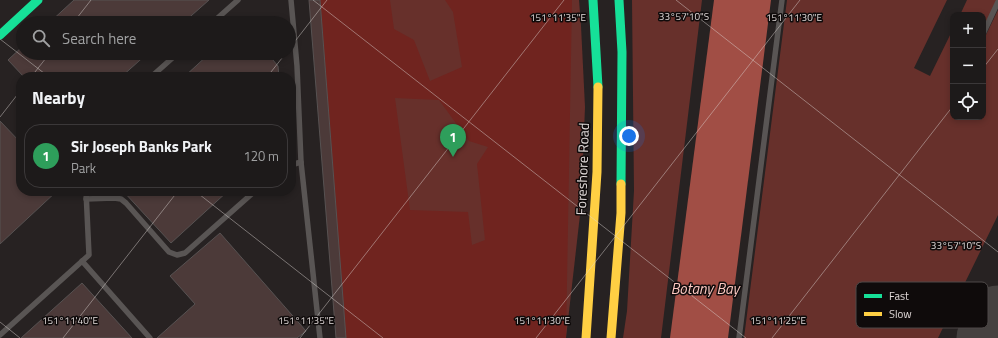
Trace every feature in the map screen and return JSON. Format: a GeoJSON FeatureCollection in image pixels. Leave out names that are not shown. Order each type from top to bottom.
{"type":"FeatureCollection","features":[{"type":"Feature","properties":{"kind":"main road"},"geometry":{"type":"LineString","coordinates":[[21,16],[38,0]]}},
{"type":"Feature","properties":{"kind":"main road","name":"Foreshore Road"},"geometry":{"type":"LineString","coordinates":[[586,338],[595,212],[598,116],[593,0]]}},
{"type":"Feature","properties":{"kind":"main road"},"geometry":{"type":"LineString","coordinates":[[611,338],[621,213],[622,52],[618,0]]}},
{"type":"Feature","properties":{"kind":"main road"},"geometry":{"type":"LineString","coordinates":[[0,35],[16,20]]}},
{"type":"Feature","properties":{"kind":"lane"},"geometry":{"type":"LineString","coordinates":[[220,16],[238,0]]}},
{"type":"Feature","properties":{"kind":"lane"},"geometry":{"type":"LineString","coordinates":[[291,0],[292,16]]}},
{"type":"Feature","properties":{"kind":"lane"},"geometry":{"type":"LineString","coordinates":[[739,338],[782,0]]}},
{"type":"Feature","properties":{"kind":"lane"},"geometry":{"type":"LineString","coordinates":[[986,28],[998,2]]}},
{"type":"Feature","properties":{"kind":"lane"},"geometry":{"type":"LineString","coordinates":[[296,55],[301,162],[320,336],[314,338]]}},
{"type":"Feature","properties":{"kind":"lane"},"geometry":{"type":"LineString","coordinates":[[157,72],[170,60]]}},
{"type":"Feature","properties":{"kind":"lane"},"geometry":{"type":"LineString","coordinates":[[296,164],[301,162]]}},
{"type":"Feature","properties":{"kind":"lane"},"geometry":{"type":"LineString","coordinates":[[0,335],[89,255],[86,199],[121,199],[126,202],[169,252],[178,255],[185,253],[249,196]]}},
{"type":"Feature","properties":{"kind":"lane"},"geometry":{"type":"LineString","coordinates":[[82,261],[150,338]]}},
{"type":"Feature","properties":{"kind":"shaded area"},"geometry":{"type":"Polygon","coordinates":[[[309,0],[390,0],[394,29],[414,40],[430,81],[462,67],[453,12],[445,0],[572,0],[566,338],[340,338],[309,0]],[[395,98],[410,210],[468,212],[472,245],[485,240],[477,164],[488,147],[469,141],[439,100],[395,98]]]}},
{"type":"Feature","properties":{"kind":"shaded area"},"geometry":{"type":"Polygon","coordinates":[[[310,0],[579,0],[585,107],[581,206],[566,338],[336,338],[310,0]]]}},
{"type":"Feature","properties":{"kind":"shaded area"},"geometry":{"type":"Polygon","coordinates":[[[632,0],[702,0],[661,338],[623,338],[627,311],[634,191],[632,0]]]}},
{"type":"Feature","properties":{"kind":"shaded area"},"geometry":{"type":"Polygon","coordinates":[[[787,0],[947,0],[914,68],[930,76],[950,35],[950,120],[986,120],[986,35],[998,10],[998,215],[965,282],[856,282],[856,328],[943,328],[938,338],[744,338],[787,0]]]}},
{"type":"Feature","properties":{"kind":"shaded area"},"geometry":{"type":"Polygon","coordinates":[[[967,0],[997,0],[986,24],[986,12],[961,12],[967,0]]]}},
{"type":"Feature","properties":{"kind":"water","name":"Botany Bay"},"geometry":{"type":"Polygon","coordinates":[[[714,0],[771,0],[728,338],[670,338],[714,0]]]}},
{"type":"Feature","properties":{"kind":"building"},"geometry":{"type":"Polygon","coordinates":[[[74,0],[209,0],[191,16],[57,16],[74,0]]]}},
{"type":"Feature","properties":{"kind":"building"},"geometry":{"type":"Polygon","coordinates":[[[309,0],[320,0],[346,338],[336,338],[309,0]]]}},
{"type":"Feature","properties":{"kind":"building"},"geometry":{"type":"Polygon","coordinates":[[[16,53],[16,60],[140,60],[127,72],[19,72],[8,60],[16,53]]]}},
{"type":"Feature","properties":{"kind":"building"},"geometry":{"type":"Polygon","coordinates":[[[202,60],[273,60],[278,66],[279,72],[189,72],[202,60]]]}},
{"type":"Feature","properties":{"kind":"building"},"geometry":{"type":"Polygon","coordinates":[[[0,121],[16,138],[16,196],[52,196],[0,244],[0,121]]]}},
{"type":"Feature","properties":{"kind":"building"},"geometry":{"type":"Polygon","coordinates":[[[128,196],[223,196],[171,243],[128,196]]]}},
{"type":"Feature","properties":{"kind":"building"},"geometry":{"type":"Polygon","coordinates":[[[220,233],[306,331],[297,338],[157,338],[195,304],[170,276],[220,233]]]}},
{"type":"Feature","properties":{"kind":"building"},"geometry":{"type":"Polygon","coordinates":[[[82,283],[132,338],[21,338],[82,283]]]}},
{"type":"Feature","properties":{"kind":"runway"},"geometry":{"type":"LineString","coordinates":[[989,338],[998,318]]}},
{"type":"Feature","properties":{"kind":"traffic: fast"},"geometry":{"type":"LineString","coordinates":[[21,16],[38,0]]}},
{"type":"Feature","properties":{"kind":"traffic: fast"},"geometry":{"type":"LineString","coordinates":[[593,0],[598,87]]}},
{"type":"Feature","properties":{"kind":"traffic: fast"},"geometry":{"type":"LineString","coordinates":[[619,0],[622,52],[621,184]]}},
{"type":"Feature","properties":{"kind":"traffic: fast"},"geometry":{"type":"LineString","coordinates":[[0,35],[16,20]]}},
{"type":"Feature","properties":{"kind":"traffic: slow"},"geometry":{"type":"LineString","coordinates":[[586,338],[597,172],[598,87]]}},
{"type":"Feature","properties":{"kind":"traffic: slow"},"geometry":{"type":"LineString","coordinates":[[611,338],[621,213],[621,184]]}},
{"type":"Feature","properties":{"kind":"place","name":"Sir Joseph Banks Park"},"geometry":{"type":"Point","coordinates":[453,157]}}]}
